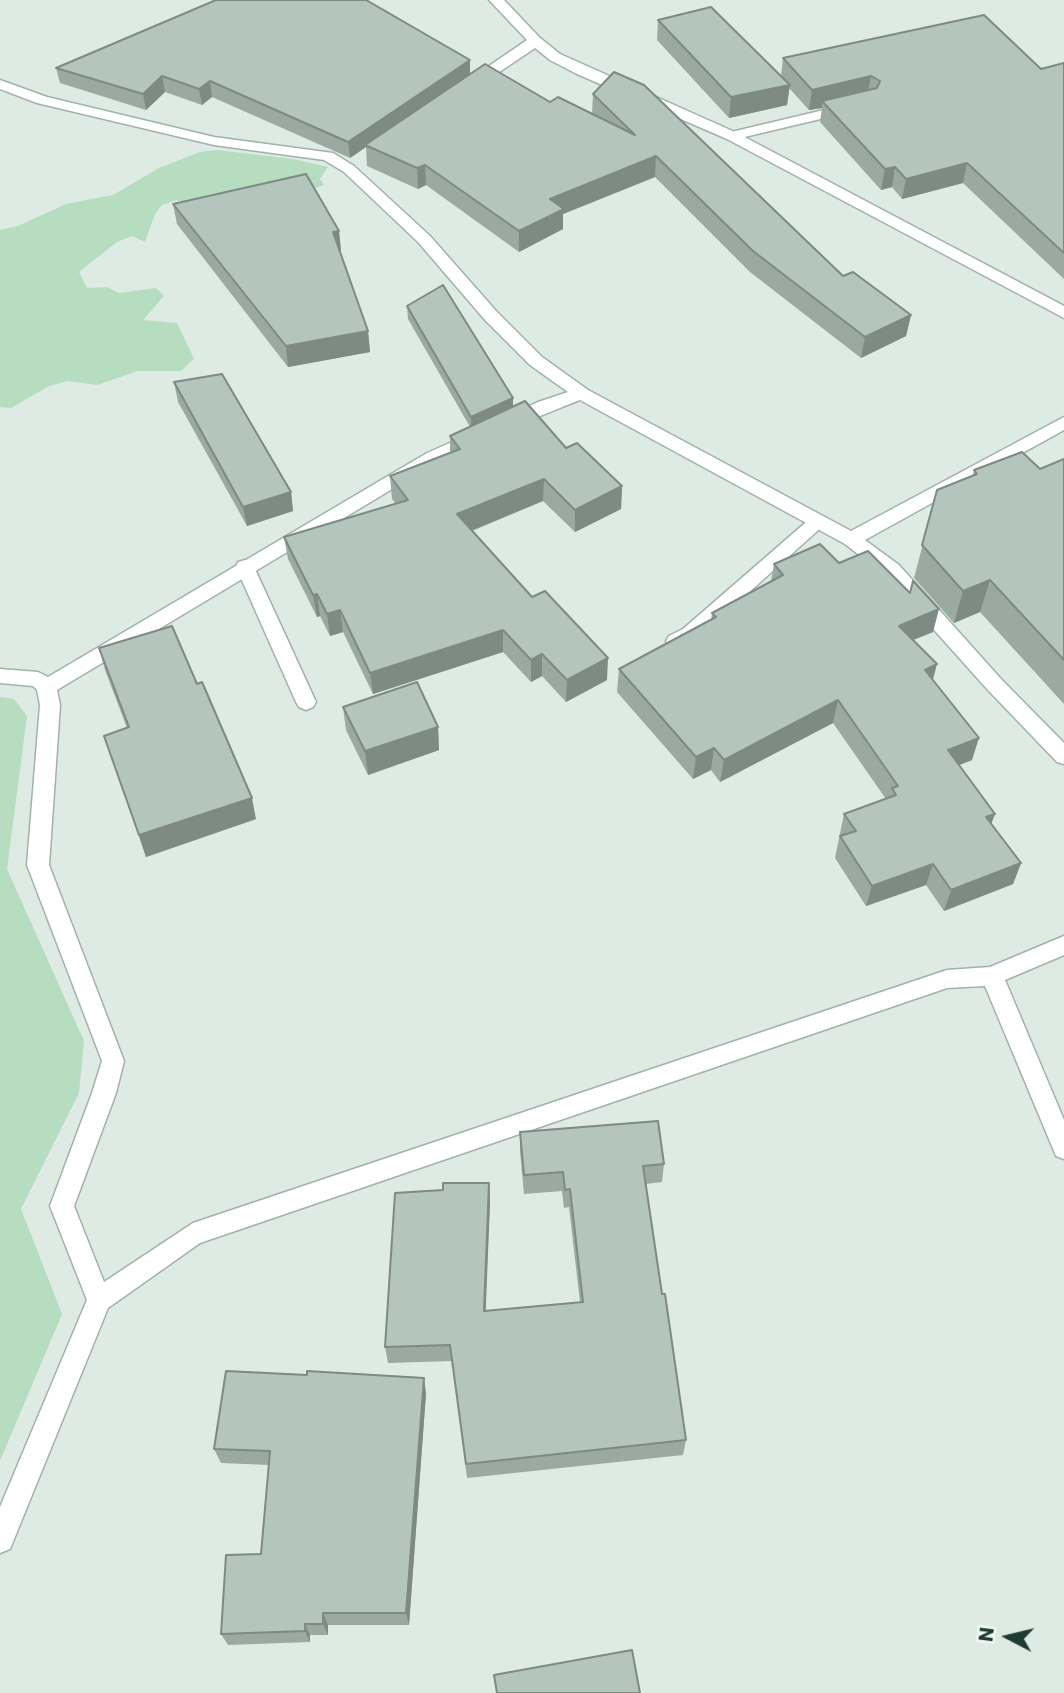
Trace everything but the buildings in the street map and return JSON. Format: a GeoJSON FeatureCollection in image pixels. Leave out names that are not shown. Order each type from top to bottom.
{"type":"FeatureCollection","features":[{"type":"Feature","properties":{"kind":"street"},"geometry":{"type":"LineString","coordinates":[[496,0],[535,41],[582,71],[732,136],[1064,313]]}},
{"type":"Feature","properties":{"kind":"street"},"geometry":{"type":"LineString","coordinates":[[458,94],[535,41]]}},
{"type":"Feature","properties":{"kind":"street"},"geometry":{"type":"LineString","coordinates":[[0,84],[42,100],[214,141],[328,156],[355,165],[491,316],[536,361],[582,394],[851,539],[892,570],[995,684],[1064,755]]}},
{"type":"Feature","properties":{"kind":"street"},"geometry":{"type":"LineString","coordinates":[[732,136],[868,103]]}},
{"type":"Feature","properties":{"kind":"street"},"geometry":{"type":"LineString","coordinates":[[46,687],[433,457],[544,406],[582,394]]}},
{"type":"Feature","properties":{"kind":"street"},"geometry":{"type":"LineString","coordinates":[[851,539],[1064,423]]}},
{"type":"Feature","properties":{"kind":"street"},"geometry":{"type":"LineString","coordinates":[[663,648],[691,634],[818,521]]}},
{"type":"Feature","properties":{"kind":"street"},"geometry":{"type":"LineString","coordinates":[[245,567],[306,702]]}},
{"type":"Feature","properties":{"kind":"street"},"geometry":{"type":"LineString","coordinates":[[0,676],[38,679],[46,687],[50,705],[38,864],[113,1061],[104,1093],[62,1206],[99,1300]]}},
{"type":"Feature","properties":{"kind":"street"},"geometry":{"type":"LineString","coordinates":[[0,1539],[99,1300],[193,1234],[947,979],[992,976],[1064,945]]}},
{"type":"Feature","properties":{"kind":"street"},"geometry":{"type":"LineString","coordinates":[[992,976],[1064,1148]]}},
{"type":"Feature","properties":{"kind":"green space"},"geometry":{"type":"Polygon","coordinates":[[[217,150],[293,159],[328,167],[320,179],[324,185],[290,196],[196,206],[176,200],[162,205],[155,214],[145,242],[132,236],[117,242],[79,272],[87,288],[107,287],[119,293],[156,288],[164,296],[143,320],[177,323],[194,359],[181,371],[138,371],[97,385],[68,381],[49,386],[11,408],[0,407],[0,230],[18,226],[66,204],[113,195],[159,168],[200,152],[217,150]]]}},
{"type":"Feature","properties":{"kind":"green space"},"geometry":{"type":"Polygon","coordinates":[[[0,697],[14,699],[27,716],[7,869],[84,1041],[79,1093],[21,1209],[62,1314],[0,1461],[0,697]]]}}]}
